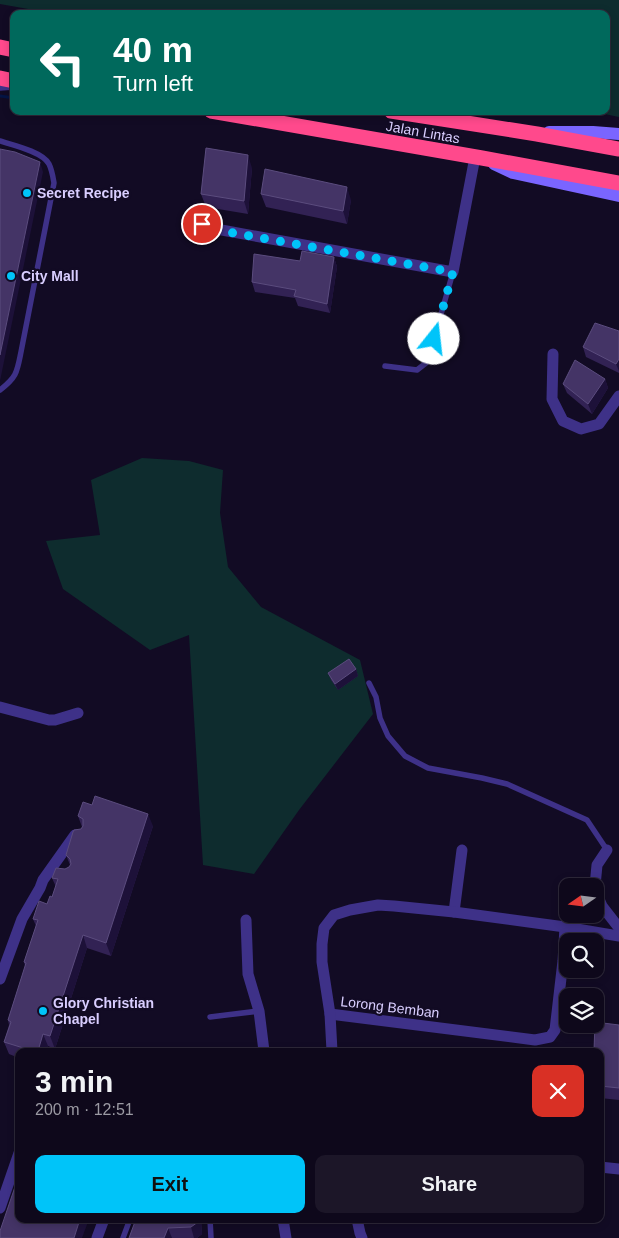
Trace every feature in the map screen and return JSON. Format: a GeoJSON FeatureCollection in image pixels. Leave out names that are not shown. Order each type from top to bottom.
{"type":"FeatureCollection","features":[{"type":"Feature","properties":{"kind":"highway","name":"Jalan Lintas"},"geometry":{"type":"LineString","coordinates":[[234,115],[619,183]]}},
{"type":"Feature","properties":{"kind":"highway","name":"Jalan Lintas"},"geometry":{"type":"LineString","coordinates":[[417,115],[619,149]]}},
{"type":"Feature","properties":{"kind":"main road"},"geometry":{"type":"LineString","coordinates":[[536,134],[569,132],[619,134]]}},
{"type":"Feature","properties":{"kind":"main road","name":"Jalan Lintas"},"geometry":{"type":"LineString","coordinates":[[478,158],[513,173],[619,196]]}},
{"type":"Feature","properties":{"kind":"street"},"geometry":{"type":"LineString","coordinates":[[202,214],[202,224],[205,227],[453,272],[478,158]]}},
{"type":"Feature","properties":{"kind":"street"},"geometry":{"type":"LineString","coordinates":[[553,354],[552,399],[563,421],[580,429],[599,424],[619,396]]}},
{"type":"Feature","properties":{"kind":"street"},"geometry":{"type":"LineString","coordinates":[[0,707],[49,720],[78,713]]}},
{"type":"Feature","properties":{"kind":"street"},"geometry":{"type":"LineString","coordinates":[[0,979],[22,919],[43,880],[75,834],[80,835]]}},
{"type":"Feature","properties":{"kind":"street"},"geometry":{"type":"LineString","coordinates":[[454,912],[462,850]]}},
{"type":"Feature","properties":{"kind":"street"},"geometry":{"type":"LineString","coordinates":[[596,878],[598,865],[607,850]]}},
{"type":"Feature","properties":{"kind":"street"},"geometry":{"type":"LineString","coordinates":[[40,888],[45,886],[59,872]]}},
{"type":"Feature","properties":{"kind":"street","name":"Lorong Bemban"},"geometry":{"type":"LineString","coordinates":[[565,927],[555,1030],[550,1037],[535,1040],[330,1014],[322,962],[324,928],[334,915],[350,910],[378,905],[454,912],[565,927],[619,936]]}},
{"type":"Feature","properties":{"kind":"street"},"geometry":{"type":"LineString","coordinates":[[604,909],[619,928]]}},
{"type":"Feature","properties":{"kind":"street"},"geometry":{"type":"LineString","coordinates":[[246,920],[248,974],[259,1011],[264,1048]]}},
{"type":"Feature","properties":{"kind":"street"},"geometry":{"type":"LineString","coordinates":[[330,1014],[332,1048]]}},
{"type":"Feature","properties":{"kind":"street"},"geometry":{"type":"LineString","coordinates":[[0,1208],[15,1165]]}},
{"type":"Feature","properties":{"kind":"street"},"geometry":{"type":"LineString","coordinates":[[604,1167],[619,1169]]}},
{"type":"Feature","properties":{"kind":"street"},"geometry":{"type":"LineString","coordinates":[[97,1238],[103,1223]]}},
{"type":"Feature","properties":{"kind":"street"},"geometry":{"type":"LineString","coordinates":[[284,1223],[286,1238]]}},
{"type":"Feature","properties":{"kind":"street"},"geometry":{"type":"LineString","coordinates":[[358,1223],[362,1238]]}},
{"type":"Feature","properties":{"kind":"lane"},"geometry":{"type":"LineString","coordinates":[[0,141],[43,157],[49,163],[54,183],[16,374],[11,382],[0,390]]}},
{"type":"Feature","properties":{"kind":"lane"},"geometry":{"type":"LineString","coordinates":[[385,366],[417,370],[426,363],[453,272]]}},
{"type":"Feature","properties":{"kind":"lane"},"geometry":{"type":"LineString","coordinates":[[369,683],[376,697],[380,718],[388,736],[405,756],[428,768],[507,784],[587,820],[607,850]]}},
{"type":"Feature","properties":{"kind":"lane"},"geometry":{"type":"LineString","coordinates":[[210,1017],[259,1011]]}},
{"type":"Feature","properties":{"kind":"lane"},"geometry":{"type":"LineString","coordinates":[[123,1238],[129,1223]]}},
{"type":"Feature","properties":{"kind":"lane"},"geometry":{"type":"LineString","coordinates":[[210,1223],[211,1238]]}},
{"type":"Feature","properties":{"kind":"green space"},"geometry":{"type":"Polygon","coordinates":[[[0,0],[619,0],[619,117],[609,115],[610,10],[34,10],[0,4],[0,0]]]}},
{"type":"Feature","properties":{"kind":"green space"},"geometry":{"type":"Polygon","coordinates":[[[142,458],[189,461],[223,470],[220,513],[228,567],[261,607],[360,660],[373,714],[299,810],[254,874],[203,865],[189,635],[150,650],[63,589],[46,541],[100,535],[91,480],[142,458]]]}},
{"type":"Feature","properties":{"kind":"building"},"geometry":{"type":"Polygon","coordinates":[[[206,148],[248,155],[244,201],[201,194],[206,148]]]}},
{"type":"Feature","properties":{"kind":"building","name":"City Mall"},"geometry":{"type":"Polygon","coordinates":[[[0,149],[15,152],[40,162],[0,355],[0,149]]]}},
{"type":"Feature","properties":{"kind":"building"},"geometry":{"type":"Polygon","coordinates":[[[265,169],[347,187],[343,211],[261,194],[265,169]]]}},
{"type":"Feature","properties":{"kind":"building"},"geometry":{"type":"Polygon","coordinates":[[[302,251],[334,257],[327,304],[294,296],[296,290],[252,282],[254,254],[300,261],[302,251]]]}},
{"type":"Feature","properties":{"kind":"building"},"geometry":{"type":"Polygon","coordinates":[[[595,323],[619,331],[619,359],[616,364],[583,347],[595,323]]]}},
{"type":"Feature","properties":{"kind":"building"},"geometry":{"type":"Polygon","coordinates":[[[575,360],[605,379],[588,404],[563,384],[575,360]]]}},
{"type":"Feature","properties":{"kind":"building"},"geometry":{"type":"Polygon","coordinates":[[[349,659],[356,669],[335,684],[328,673],[349,659]]]}},
{"type":"Feature","properties":{"kind":"building"},"geometry":{"type":"Polygon","coordinates":[[[95,796],[148,814],[106,943],[83,935],[50,1036],[43,1034],[39,1048],[23,1048],[4,1042],[11,1022],[8,1020],[26,963],[24,962],[38,920],[33,919],[39,901],[47,904],[50,896],[52,897],[58,879],[52,878],[56,868],[65,869],[71,864],[70,859],[66,855],[73,832],[74,830],[81,829],[83,826],[83,819],[78,816],[83,802],[92,805],[95,796]]]}},
{"type":"Feature","properties":{"kind":"building"},"geometry":{"type":"Polygon","coordinates":[[[604,1023],[619,1025],[619,1088],[604,1086],[604,1048],[594,1048],[595,1033],[604,1033],[604,1023]]]}},
{"type":"Feature","properties":{"kind":"building"},"geometry":{"type":"Polygon","coordinates":[[[15,1187],[15,1223],[79,1223],[74,1238],[0,1238],[0,1231],[15,1187]]]}},
{"type":"Feature","properties":{"kind":"building"},"geometry":{"type":"Polygon","coordinates":[[[135,1223],[197,1223],[191,1227],[168,1228],[164,1238],[129,1238],[135,1223]]]}},
{"type":"Feature","properties":{"kind":"waterway"},"geometry":{"type":"LineString","coordinates":[[0,96],[10,97]]}},
{"type":"Feature","properties":{"kind":"place","name":"Secret Recipe"},"geometry":{"type":"Point","coordinates":[27,193]}},
{"type":"Feature","properties":{"kind":"place","name":"City Mall"},"geometry":{"type":"Point","coordinates":[11,276]}},
{"type":"Feature","properties":{"kind":"place","name":"Glory Christian Chapel"},"geometry":{"type":"Point","coordinates":[43,1011]}},
{"type":"Feature","properties":{"kind":"route"},"geometry":{"type":"LineString","coordinates":[[202,224],[205,227],[228,232],[453,272],[434,339]]}}]}
